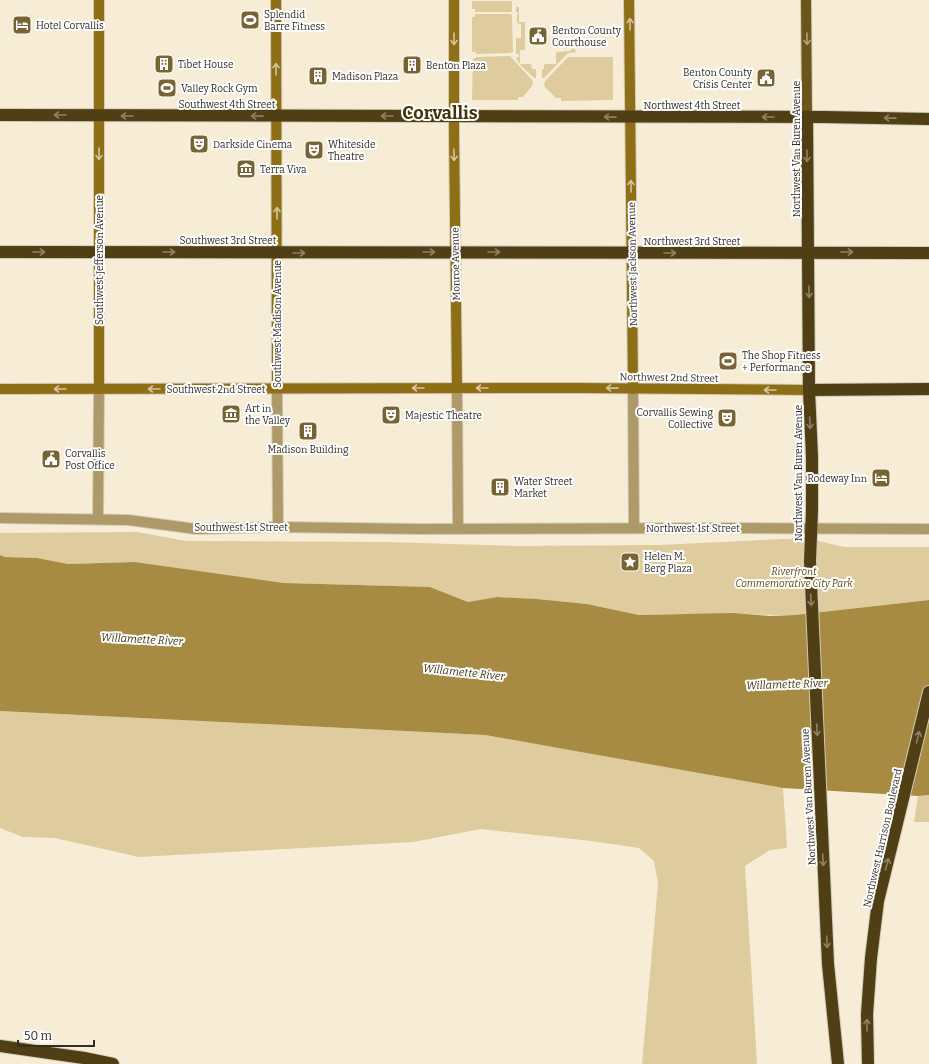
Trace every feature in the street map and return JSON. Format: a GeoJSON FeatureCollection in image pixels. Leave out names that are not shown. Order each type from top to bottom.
{"type":"FeatureCollection","features":[{"type":"Feature","properties":{"kind":"highway","name":"Southwest 4th Street"},"geometry":{"type":"LineString","coordinates":[[0,115],[454,116]]}},
{"type":"Feature","properties":{"kind":"highway","name":"Northwest 4th Street"},"geometry":{"type":"LineString","coordinates":[[454,116],[808,117],[929,119]]}},
{"type":"Feature","properties":{"kind":"highway","name":"Northwest Van Buren Avenue"},"geometry":{"type":"LineString","coordinates":[[808,117],[809,390],[812,457],[810,561],[824,903],[828,964],[838,1064]]}},
{"type":"Feature","properties":{"kind":"highway","name":"Southwest 3rd Street"},"geometry":{"type":"LineString","coordinates":[[0,252],[455,252]]}},
{"type":"Feature","properties":{"kind":"highway","name":"Northwest 3rd Street"},"geometry":{"type":"LineString","coordinates":[[455,252],[929,253]]}},
{"type":"Feature","properties":{"kind":"highway","name":"Northwest 2nd Street"},"geometry":{"type":"LineString","coordinates":[[809,390],[929,389]]}},
{"type":"Feature","properties":{"kind":"highway","name":"Northwest Harrison Boulevard"},"geometry":{"type":"LineString","coordinates":[[868,1064],[866,1014],[878,901],[929,692]]}},
{"type":"Feature","properties":{"kind":"highway"},"geometry":{"type":"LineString","coordinates":[[0,1046],[84,1058],[113,1064]]}},
{"type":"Feature","properties":{"kind":"main road","name":"Northwest Van Buren Avenue"},"geometry":{"type":"LineString","coordinates":[[806,0],[808,117]]}},
{"type":"Feature","properties":{"kind":"street","name":"Southwest Jefferson Avenue"},"geometry":{"type":"LineString","coordinates":[[98,520],[100,389],[99,0]]}},
{"type":"Feature","properties":{"kind":"street","name":"Southwest Madison Avenue"},"geometry":{"type":"LineString","coordinates":[[276,0],[278,527]]}},
{"type":"Feature","properties":{"kind":"street","name":"Monroe Avenue"},"geometry":{"type":"LineString","coordinates":[[454,0],[458,528]]}},
{"type":"Feature","properties":{"kind":"street","name":"Northwest Jackson Avenue"},"geometry":{"type":"LineString","coordinates":[[630,0],[634,528]]}},
{"type":"Feature","properties":{"kind":"street","name":"Southwest 2nd Street"},"geometry":{"type":"LineString","coordinates":[[0,389],[457,388]]}},
{"type":"Feature","properties":{"kind":"street","name":"Northwest 2nd Street"},"geometry":{"type":"LineString","coordinates":[[457,388],[809,390]]}},
{"type":"Feature","properties":{"kind":"street","name":"Southwest 1st Street"},"geometry":{"type":"LineString","coordinates":[[0,518],[145,522],[196,529],[278,527],[405,529],[458,528]]}},
{"type":"Feature","properties":{"kind":"street","name":"Northwest 1st Street"},"geometry":{"type":"LineString","coordinates":[[458,528],[929,529]]}},
{"type":"Feature","properties":{"kind":"green space"},"geometry":{"type":"Polygon","coordinates":[[[472,1],[512,1],[512,12],[475,12],[475,9],[472,9],[472,1]]]}},
{"type":"Feature","properties":{"kind":"green space"},"geometry":{"type":"Polygon","coordinates":[[[516,7],[519,7],[519,22],[525,22],[525,50],[520,50],[520,64],[531,64],[532,69],[536,69],[536,78],[534,78],[521,66],[516,57],[519,57],[519,54],[516,54],[516,38],[521,38],[521,24],[517,23],[518,12],[516,12],[516,7]]]}},
{"type":"Feature","properties":{"kind":"green space"},"geometry":{"type":"Polygon","coordinates":[[[475,14],[511,14],[513,52],[476,54],[476,52],[472,52],[472,17],[475,17],[475,14]]]}},
{"type":"Feature","properties":{"kind":"green space"},"geometry":{"type":"Polygon","coordinates":[[[573,48],[577,52],[568,53],[544,78],[542,78],[542,69],[544,69],[544,64],[556,64],[556,52],[570,51],[573,48]]]}},
{"type":"Feature","properties":{"kind":"green space"},"geometry":{"type":"Polygon","coordinates":[[[510,56],[533,81],[532,86],[523,97],[518,97],[518,100],[472,100],[473,58],[510,56]]]}},
{"type":"Feature","properties":{"kind":"green space"},"geometry":{"type":"Polygon","coordinates":[[[568,57],[613,57],[613,100],[561,101],[561,98],[556,98],[544,86],[545,81],[568,57]]]}},
{"type":"Feature","properties":{"kind":"green space","name":"Riverfront Commemorative City Park"},"geometry":{"type":"Polygon","coordinates":[[[137,532],[186,541],[388,542],[515,546],[659,545],[806,538],[844,547],[929,547],[929,600],[795,615],[639,615],[587,604],[537,599],[497,597],[468,602],[430,587],[284,583],[135,562],[68,564],[37,558],[5,557],[0,555],[0,533],[137,532]]]}},
{"type":"Feature","properties":{"kind":"green space"},"geometry":{"type":"Polygon","coordinates":[[[0,711],[485,735],[783,788],[787,848],[770,850],[745,866],[757,1064],[642,1064],[658,884],[654,861],[639,848],[591,841],[481,829],[413,842],[139,857],[55,838],[23,837],[0,828],[0,711]]]}},
{"type":"Feature","properties":{"kind":"green space"},"geometry":{"type":"Polygon","coordinates":[[[929,795],[929,822],[914,822],[918,796],[929,795]]]}},
{"type":"Feature","properties":{"kind":"water","name":"Willamette River"},"geometry":{"type":"Polygon","coordinates":[[[0,555],[5,557],[37,558],[68,564],[135,562],[284,583],[430,587],[468,602],[497,597],[537,599],[587,604],[639,615],[732,613],[770,616],[795,615],[929,600],[929,795],[918,796],[783,788],[485,735],[0,711],[0,555]]]}},
{"type":"Feature","properties":{"kind":"place","name":"Splendid Barre Fitness"},"geometry":{"type":"Point","coordinates":[250,20]}},
{"type":"Feature","properties":{"kind":"place","name":"Hotel Corvallis"},"geometry":{"type":"Point","coordinates":[22,25]}},
{"type":"Feature","properties":{"kind":"place","name":"Benton County Courthouse"},"geometry":{"type":"Point","coordinates":[538,36]}},
{"type":"Feature","properties":{"kind":"place","name":"Tibet House"},"geometry":{"type":"Point","coordinates":[164,64]}},
{"type":"Feature","properties":{"kind":"place","name":"Benton Plaza"},"geometry":{"type":"Point","coordinates":[412,65]}},
{"type":"Feature","properties":{"kind":"place","name":"Madison Plaza"},"geometry":{"type":"Point","coordinates":[318,76]}},
{"type":"Feature","properties":{"kind":"place","name":"Benton County Crisis Center"},"geometry":{"type":"Point","coordinates":[766,78]}},
{"type":"Feature","properties":{"kind":"place","name":"Valley Rock Gym"},"geometry":{"type":"Point","coordinates":[167,88]}},
{"type":"Feature","properties":{"kind":"place","name":"Darkside Cinema"},"geometry":{"type":"Point","coordinates":[199,144]}},
{"type":"Feature","properties":{"kind":"place","name":"Whiteside Theatre"},"geometry":{"type":"Point","coordinates":[314,150]}},
{"type":"Feature","properties":{"kind":"place","name":"Terra Viva"},"geometry":{"type":"Point","coordinates":[246,169]}},
{"type":"Feature","properties":{"kind":"place","name":"The Shop Fitness + Performance"},"geometry":{"type":"Point","coordinates":[728,361]}},
{"type":"Feature","properties":{"kind":"place","name":"Art in the Valley"},"geometry":{"type":"Point","coordinates":[231,414]}},
{"type":"Feature","properties":{"kind":"place","name":"Majestic Theatre"},"geometry":{"type":"Point","coordinates":[391,415]}},
{"type":"Feature","properties":{"kind":"place","name":"Corvallis Sewing Collective"},"geometry":{"type":"Point","coordinates":[727,418]}},
{"type":"Feature","properties":{"kind":"place","name":"Madison Building"},"geometry":{"type":"Point","coordinates":[308,431]}},
{"type":"Feature","properties":{"kind":"place","name":"Corvallis Post Office"},"geometry":{"type":"Point","coordinates":[51,459]}},
{"type":"Feature","properties":{"kind":"place","name":"Rodeway Inn"},"geometry":{"type":"Point","coordinates":[881,478]}},
{"type":"Feature","properties":{"kind":"place","name":"Water Street Market"},"geometry":{"type":"Point","coordinates":[500,487]}},
{"type":"Feature","properties":{"kind":"place","name":"Helen M. Berg Plaza"},"geometry":{"type":"Point","coordinates":[630,562]}},
{"type":"Feature","properties":{"kind":"district","name":"Corvallis"},"geometry":{"type":"Point","coordinates":[440,113]}}]}
